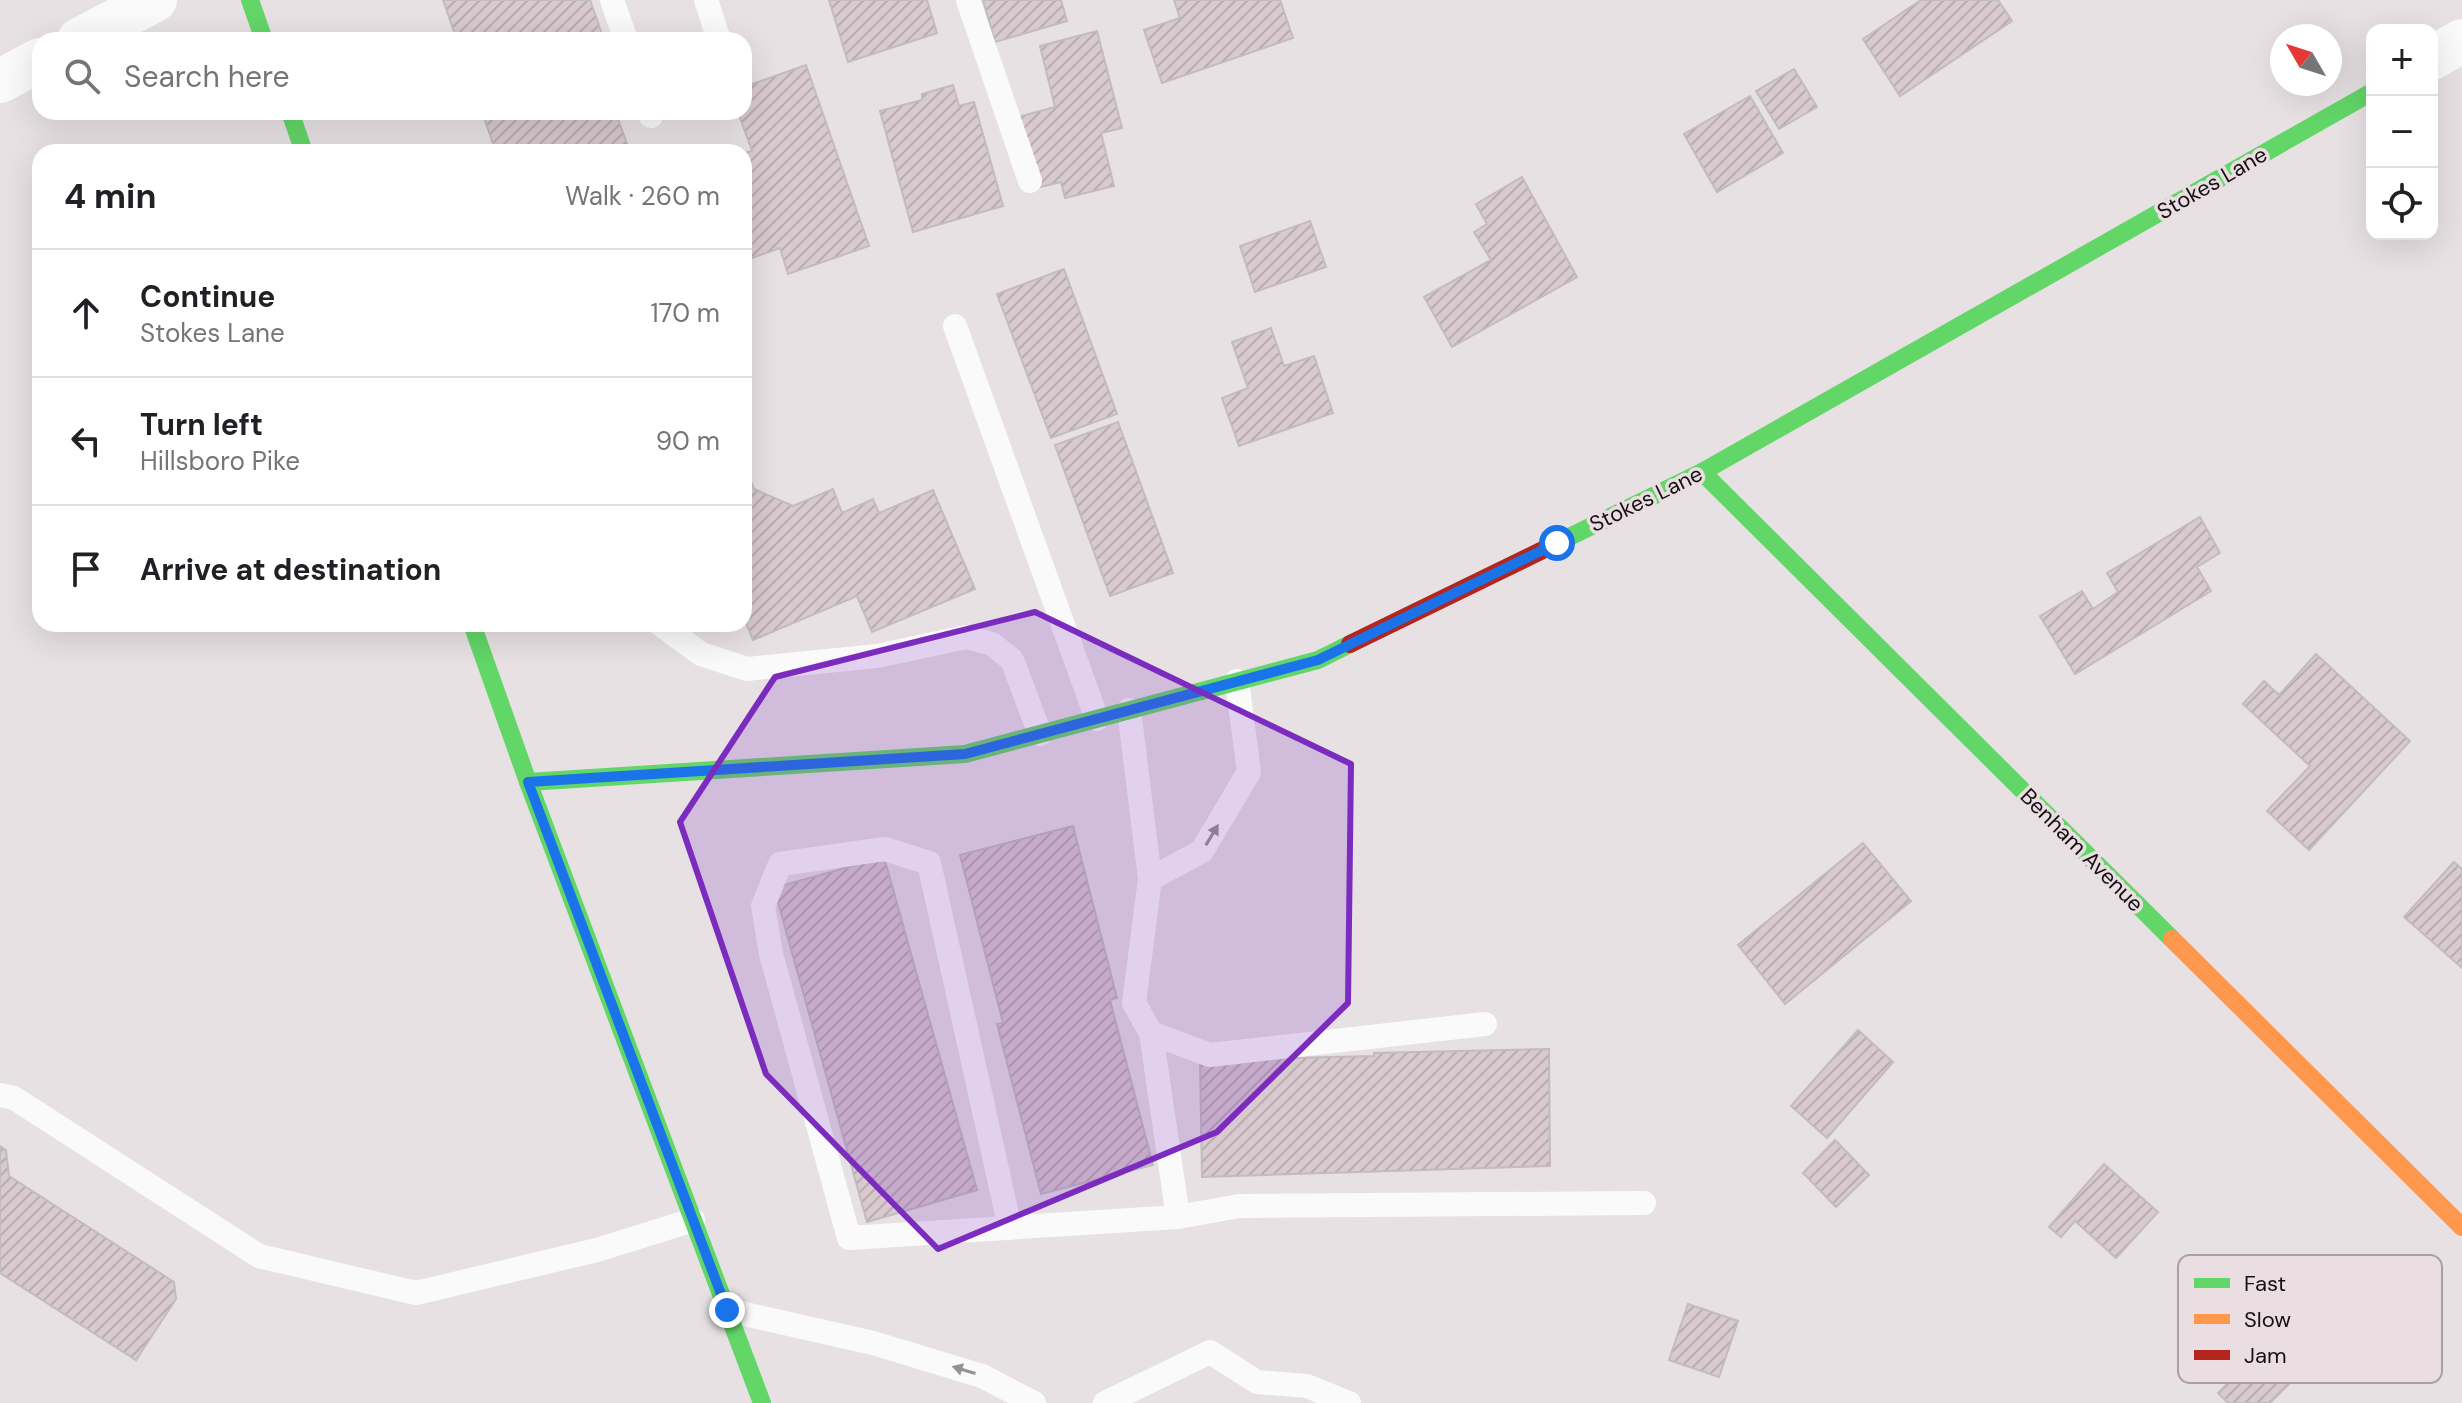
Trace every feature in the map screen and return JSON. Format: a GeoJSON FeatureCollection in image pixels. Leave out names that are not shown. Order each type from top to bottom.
{"type":"FeatureCollection","features":[{"type":"Feature","properties":{"kind":"street"},"geometry":{"type":"LineString","coordinates":[[94,32],[155,0]]}},
{"type":"Feature","properties":{"kind":"street"},"geometry":{"type":"LineString","coordinates":[[250,0],[261,32]]}},
{"type":"Feature","properties":{"kind":"street"},"geometry":{"type":"LineString","coordinates":[[2438,55],[2462,41]]}},
{"type":"Feature","properties":{"kind":"street"},"geometry":{"type":"LineString","coordinates":[[0,81],[32,64]]}},
{"type":"Feature","properties":{"kind":"street","name":"Stokes Lane"},"geometry":{"type":"LineString","coordinates":[[528,782],[965,754],[1318,660],[1702,472],[2366,95]]}},
{"type":"Feature","properties":{"kind":"street"},"geometry":{"type":"LineString","coordinates":[[293,120],[301,144]]}},
{"type":"Feature","properties":{"kind":"street","name":"Benham Avenue"},"geometry":{"type":"LineString","coordinates":[[1702,472],[2462,1227]]}},
{"type":"Feature","properties":{"kind":"street"},"geometry":{"type":"LineString","coordinates":[[475,632],[528,782],[762,1403]]}},
{"type":"Feature","properties":{"kind":"lane"},"geometry":{"type":"LineString","coordinates":[[612,0],[623,32]]}},
{"type":"Feature","properties":{"kind":"lane"},"geometry":{"type":"LineString","coordinates":[[706,0],[716,32]]}},
{"type":"Feature","properties":{"kind":"lane"},"geometry":{"type":"LineString","coordinates":[[968,0],[1030,181]]}},
{"type":"Feature","properties":{"kind":"lane"},"geometry":{"type":"LineString","coordinates":[[955,326],[1097,719]]}},
{"type":"Feature","properties":{"kind":"lane"},"geometry":{"type":"LineString","coordinates":[[671,632],[701,654],[747,669],[877,656],[966,637],[992,644],[1012,660],[1040,734]]}},
{"type":"Feature","properties":{"kind":"lane"},"geometry":{"type":"LineString","coordinates":[[1150,879],[1202,851],[1249,772],[1237,681]]}},
{"type":"Feature","properties":{"kind":"lane"},"geometry":{"type":"LineString","coordinates":[[1129,710],[1150,879],[1134,1003],[1151,1033],[1178,1217]]}},
{"type":"Feature","properties":{"kind":"lane"},"geometry":{"type":"LineString","coordinates":[[1010,1228],[929,863],[885,849],[780,864],[763,906],[771,954],[849,1238],[1010,1228],[1178,1217],[1239,1206],[1644,1203]]}},
{"type":"Feature","properties":{"kind":"lane"},"geometry":{"type":"LineString","coordinates":[[1151,1033],[1210,1055],[1485,1024]]}},
{"type":"Feature","properties":{"kind":"lane"},"geometry":{"type":"LineString","coordinates":[[0,1095],[14,1098],[259,1256],[416,1293],[597,1250],[693,1220]]}},
{"type":"Feature","properties":{"kind":"lane"},"geometry":{"type":"LineString","coordinates":[[727,1310],[873,1343],[982,1376],[1034,1403]]}},
{"type":"Feature","properties":{"kind":"lane"},"geometry":{"type":"LineString","coordinates":[[1105,1403],[1210,1352],[1257,1382],[1307,1386],[1349,1403]]}},
{"type":"Feature","properties":{"kind":"highlighted area"},"geometry":{"type":"Polygon","coordinates":[[[1035,612],[1351,764],[1348,1003],[1217,1132],[938,1249],[766,1074],[680,822],[775,677],[1035,612]]]}},
{"type":"Feature","properties":{"kind":"building"},"geometry":{"type":"Polygon","coordinates":[[[443,0],[590,0],[601,32],[454,32],[443,0]]]}},
{"type":"Feature","properties":{"kind":"building"},"geometry":{"type":"Polygon","coordinates":[[[829,0],[927,0],[937,33],[848,62],[829,0]]]}},
{"type":"Feature","properties":{"kind":"building"},"geometry":{"type":"Polygon","coordinates":[[[983,0],[1061,0],[1067,21],[995,42],[983,0]]]}},
{"type":"Feature","properties":{"kind":"building"},"geometry":{"type":"Polygon","coordinates":[[[1174,0],[1280,0],[1293,38],[1162,83],[1144,30],[1180,18],[1174,0]]]}},
{"type":"Feature","properties":{"kind":"building"},"geometry":{"type":"Polygon","coordinates":[[[1921,0],[1998,0],[2012,21],[1900,96],[1863,39],[1921,0]]]}},
{"type":"Feature","properties":{"kind":"building"},"geometry":{"type":"Polygon","coordinates":[[[1097,31],[1122,128],[1101,133],[1114,186],[1065,198],[1061,182],[1036,188],[1018,117],[1055,107],[1040,46],[1097,31]]]}},
{"type":"Feature","properties":{"kind":"building"},"geometry":{"type":"Polygon","coordinates":[[[806,65],[869,246],[788,274],[780,248],[752,258],[752,144],[741,120],[752,120],[752,84],[806,65]]]}},
{"type":"Feature","properties":{"kind":"building"},"geometry":{"type":"Polygon","coordinates":[[[1794,69],[1817,107],[1779,129],[1756,91],[1794,69]]]}},
{"type":"Feature","properties":{"kind":"building"},"geometry":{"type":"Polygon","coordinates":[[[953,85],[959,106],[974,102],[1003,206],[913,232],[880,111],[922,100],[922,94],[953,85]]]}},
{"type":"Feature","properties":{"kind":"building"},"geometry":{"type":"Polygon","coordinates":[[[1750,96],[1783,153],[1717,192],[1684,134],[1750,96]]]}},
{"type":"Feature","properties":{"kind":"building"},"geometry":{"type":"Polygon","coordinates":[[[485,120],[618,120],[627,144],[493,144],[485,120]]]}},
{"type":"Feature","properties":{"kind":"building"},"geometry":{"type":"Polygon","coordinates":[[[1522,177],[1577,277],[1452,347],[1424,297],[1491,260],[1474,232],[1487,224],[1476,204],[1522,177]]]}},
{"type":"Feature","properties":{"kind":"building"},"geometry":{"type":"Polygon","coordinates":[[[1310,221],[1326,267],[1255,292],[1240,246],[1310,221]]]}},
{"type":"Feature","properties":{"kind":"building"},"geometry":{"type":"Polygon","coordinates":[[[1064,269],[1117,414],[1051,438],[997,294],[1064,269]]]}},
{"type":"Feature","properties":{"kind":"building"},"geometry":{"type":"Polygon","coordinates":[[[1271,328],[1284,366],[1314,356],[1333,413],[1239,446],[1222,398],[1248,388],[1232,342],[1271,328]]]}},
{"type":"Feature","properties":{"kind":"building"},"geometry":{"type":"Polygon","coordinates":[[[1118,422],[1173,573],[1110,596],[1055,445],[1118,422]]]}},
{"type":"Feature","properties":{"kind":"building"},"geometry":{"type":"Polygon","coordinates":[[[752,484],[754,489],[793,506],[833,489],[842,513],[873,499],[879,513],[933,490],[975,589],[872,632],[857,596],[753,640],[750,632],[752,484]]]}},
{"type":"Feature","properties":{"kind":"building"},"geometry":{"type":"Polygon","coordinates":[[[2200,517],[2220,553],[2197,567],[2211,591],[2075,674],[2040,616],[2082,591],[2093,609],[2118,592],[2107,573],[2200,517]]]}},
{"type":"Feature","properties":{"kind":"building"},"geometry":{"type":"Polygon","coordinates":[[[2316,654],[2410,741],[2309,850],[2267,811],[2310,766],[2243,704],[2264,681],[2279,695],[2316,654]]]}},
{"type":"Feature","properties":{"kind":"building"},"geometry":{"type":"Polygon","coordinates":[[[1073,826],[1117,998],[1110,1000],[1153,1165],[1041,1194],[997,1024],[1003,1023],[960,855],[1073,826]]]}},
{"type":"Feature","properties":{"kind":"building"},"geometry":{"type":"Polygon","coordinates":[[[1863,843],[1911,901],[1785,1004],[1738,945],[1863,843]]]}},
{"type":"Feature","properties":{"kind":"building"},"geometry":{"type":"Polygon","coordinates":[[[884,857],[977,1190],[867,1222],[774,888],[884,857]]]}},
{"type":"Feature","properties":{"kind":"building"},"geometry":{"type":"Polygon","coordinates":[[[2454,862],[2462,869],[2462,968],[2404,917],[2454,862]]]}},
{"type":"Feature","properties":{"kind":"building"},"geometry":{"type":"Polygon","coordinates":[[[1858,1030],[1893,1062],[1827,1138],[1791,1106],[1858,1030]]]}},
{"type":"Feature","properties":{"kind":"building"},"geometry":{"type":"Polygon","coordinates":[[[1549,1049],[1550,1166],[1202,1177],[1200,1060],[1549,1049]]]}},
{"type":"Feature","properties":{"kind":"building"},"geometry":{"type":"Polygon","coordinates":[[[1835,1140],[1869,1175],[1836,1207],[1803,1173],[1835,1140]]]}},
{"type":"Feature","properties":{"kind":"building"},"geometry":{"type":"Polygon","coordinates":[[[0,1146],[6,1150],[9,1176],[174,1282],[176,1299],[136,1360],[0,1273],[0,1146]]]}},
{"type":"Feature","properties":{"kind":"building"},"geometry":{"type":"Polygon","coordinates":[[[2104,1164],[2158,1212],[2116,1258],[2075,1221],[2061,1237],[2049,1227],[2104,1164]]]}},
{"type":"Feature","properties":{"kind":"building"},"geometry":{"type":"Polygon","coordinates":[[[1688,1304],[1738,1321],[1719,1377],[1669,1360],[1688,1304]]]}},
{"type":"Feature","properties":{"kind":"building"},"geometry":{"type":"Polygon","coordinates":[[[2228,1383],[2290,1383],[2270,1403],[2228,1403],[2218,1393],[2228,1383]]]}},
{"type":"Feature","properties":{"kind":"traffic: fast"},"geometry":{"type":"LineString","coordinates":[[250,0],[261,32]]}},
{"type":"Feature","properties":{"kind":"traffic: fast"},"geometry":{"type":"LineString","coordinates":[[1553,545],[1702,472],[2366,95]]}},
{"type":"Feature","properties":{"kind":"traffic: fast"},"geometry":{"type":"LineString","coordinates":[[293,120],[301,144]]}},
{"type":"Feature","properties":{"kind":"traffic: fast"},"geometry":{"type":"LineString","coordinates":[[1702,472],[2172,939]]}},
{"type":"Feature","properties":{"kind":"traffic: fast"},"geometry":{"type":"LineString","coordinates":[[475,632],[528,782],[762,1403]]}},
{"type":"Feature","properties":{"kind":"traffic: fast"},"geometry":{"type":"LineString","coordinates":[[528,782],[965,754],[1318,660],[1350,644]]}},
{"type":"Feature","properties":{"kind":"traffic: slow"},"geometry":{"type":"LineString","coordinates":[[2172,939],[2462,1227]]}},
{"type":"Feature","properties":{"kind":"traffic: jam"},"geometry":{"type":"LineString","coordinates":[[1350,644],[1553,545]]}},
{"type":"Feature","properties":{"kind":"route"},"geometry":{"type":"LineString","coordinates":[[727,1310],[528,782],[965,754],[1318,660],[1557,543]]}}]}
